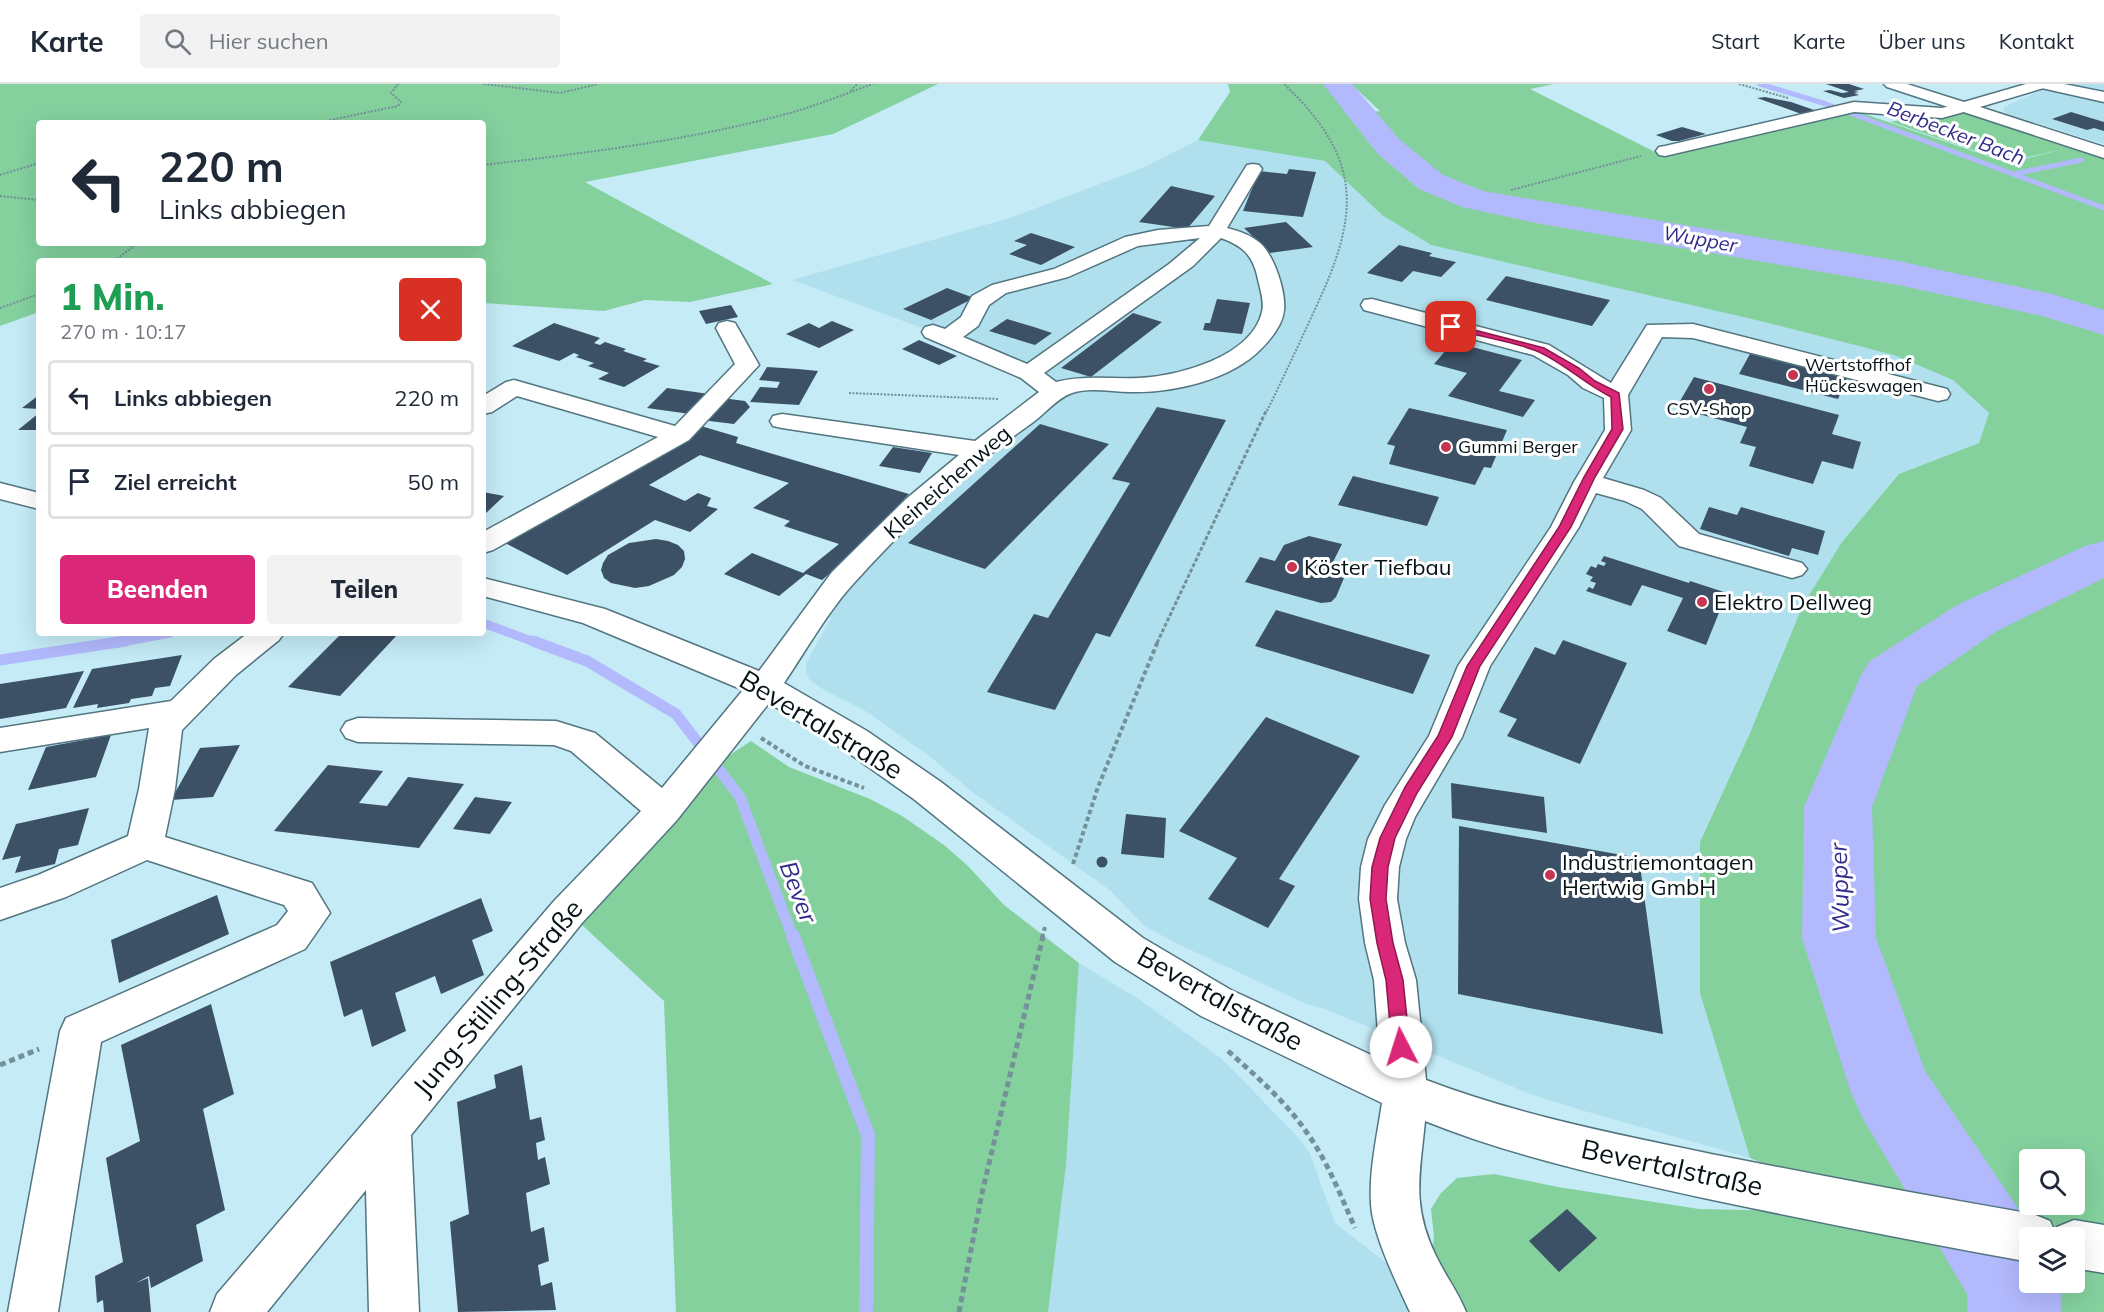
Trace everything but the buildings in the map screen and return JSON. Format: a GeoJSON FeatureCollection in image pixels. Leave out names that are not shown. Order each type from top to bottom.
{"type":"FeatureCollection","features":[{"type":"Feature","properties":{"kind":"street"},"geometry":{"type":"LineString","coordinates":[[1892,84],[2104,153]]}},
{"type":"Feature","properties":{"kind":"street"},"geometry":{"type":"LineString","coordinates":[[1665,151],[1841,110],[1942,113],[2042,84],[2104,97]]}},
{"type":"Feature","properties":{"kind":"street"},"geometry":{"type":"LineString","coordinates":[[2079,108],[2104,97]]}},
{"type":"Feature","properties":{"kind":"street"},"geometry":{"type":"LineString","coordinates":[[1029,373],[1086,336],[1187,261],[1211,239],[1253,168]]}},
{"type":"Feature","properties":{"kind":"street"},"geometry":{"type":"LineString","coordinates":[[1216,231],[1238,237],[1260,253],[1265,263],[1274,310],[1259,337],[1228,364],[1188,377],[1141,385],[1067,385],[1054,392],[1029,373],[940,335],[970,321],[980,301],[999,289],[1061,273],[1132,241],[1167,235],[1216,231]]}},
{"type":"Feature","properties":{"kind":"street"},"geometry":{"type":"LineString","coordinates":[[1372,305],[1541,350],[1576,370],[1591,383],[1616,395]]}},
{"type":"Feature","properties":{"kind":"street"},"geometry":{"type":"LineString","coordinates":[[486,542],[680,435],[747,365],[727,328]]}},
{"type":"Feature","properties":{"kind":"street"},"geometry":{"type":"LineString","coordinates":[[1442,1312],[1429,1296],[1414,1265],[1396,1215],[1395,1195],[1405,1092],[1395,980],[1385,943],[1378,899],[1383,852],[1402,807],[1445,737],[1474,666],[1565,527],[1617,429],[1616,395],[1655,330],[1693,331],[1938,394]]}},
{"type":"Feature","properties":{"kind":"street"},"geometry":{"type":"LineString","coordinates":[[486,405],[514,387],[680,435]]}},
{"type":"Feature","properties":{"kind":"street","name":"Kleineichenweg"},"geometry":{"type":"LineString","coordinates":[[764,687],[842,578],[916,505],[1054,392]]}},
{"type":"Feature","properties":{"kind":"street"},"geometry":{"type":"LineString","coordinates":[[782,421],[981,450]]}},
{"type":"Feature","properties":{"kind":"street"},"geometry":{"type":"LineString","coordinates":[[1587,482],[1646,501],[1659,509],[1679,534],[1689,540],[1792,569]]}},
{"type":"Feature","properties":{"kind":"street"},"geometry":{"type":"LineString","coordinates":[[0,491],[36,500]]}},
{"type":"Feature","properties":{"kind":"street","name":"Bevertalstraße"},"geometry":{"type":"LineString","coordinates":[[486,588],[594,616],[707,660],[764,687],[830,724],[890,764],[986,835],[1042,903],[1129,950],[1216,1003],[1405,1092],[1461,1113],[1557,1143],[1887,1213],[2019,1236]]}},
{"type":"Feature","properties":{"kind":"street"},"geometry":{"type":"LineString","coordinates":[[145,845],[166,726],[225,667],[264,636]]}},
{"type":"Feature","properties":{"kind":"street","name":"Jung-Stilling-Straße"},"geometry":{"type":"LineString","coordinates":[[235,1312],[568,912],[674,797],[764,687]]}},
{"type":"Feature","properties":{"kind":"street"},"geometry":{"type":"LineString","coordinates":[[0,740],[181,711]]}},
{"type":"Feature","properties":{"kind":"street"},"geometry":{"type":"LineString","coordinates":[[358,729],[556,733],[583,742],[674,797]]}},
{"type":"Feature","properties":{"kind":"street"},"geometry":{"type":"LineString","coordinates":[[0,904],[52,886],[145,845],[298,894],[310,913],[291,937],[81,1031],[33,1312]]}},
{"type":"Feature","properties":{"kind":"street"},"geometry":{"type":"LineString","coordinates":[[388,1130],[394,1312]]}},
{"type":"Feature","properties":{"kind":"street"},"geometry":{"type":"LineString","coordinates":[[2085,1246],[2104,1249]]}},
{"type":"Feature","properties":{"kind":"path"},"geometry":{"type":"LineString","coordinates":[[330,120],[398,106],[401,102],[391,93],[398,84]]}},
{"type":"Feature","properties":{"kind":"path"},"geometry":{"type":"LineString","coordinates":[[484,84],[560,93],[598,84]]}},
{"type":"Feature","properties":{"kind":"path"},"geometry":{"type":"LineString","coordinates":[[851,92],[857,84]]}},
{"type":"Feature","properties":{"kind":"path"},"geometry":{"type":"LineString","coordinates":[[486,165],[642,144],[693,134],[786,114],[873,84]]}},
{"type":"Feature","properties":{"kind":"path"},"geometry":{"type":"LineString","coordinates":[[959,1312],[982,1193],[1046,928],[1042,903],[1073,864],[1098,786],[1154,651],[1224,496],[1307,328],[1331,274],[1341,242],[1348,214],[1347,185],[1339,158],[1328,135],[1298,96],[1284,84]]}},
{"type":"Feature","properties":{"kind":"path"},"geometry":{"type":"LineString","coordinates":[[1511,190],[1665,151]]}},
{"type":"Feature","properties":{"kind":"path"},"geometry":{"type":"LineString","coordinates":[[0,175],[36,164]]}},
{"type":"Feature","properties":{"kind":"path"},"geometry":{"type":"LineString","coordinates":[[0,196],[36,200]]}},
{"type":"Feature","properties":{"kind":"path"},"geometry":{"type":"LineString","coordinates":[[119,258],[137,246]]}},
{"type":"Feature","properties":{"kind":"path"},"geometry":{"type":"LineString","coordinates":[[0,308],[36,295]]}},
{"type":"Feature","properties":{"kind":"path"},"geometry":{"type":"LineString","coordinates":[[849,393],[1012,400],[1034,410]]}},
{"type":"Feature","properties":{"kind":"path"},"geometry":{"type":"LineString","coordinates":[[1046,928],[1056,935]]}},
{"type":"Feature","properties":{"kind":"path"},"geometry":{"type":"LineString","coordinates":[[1222,1045],[1261,1080],[1304,1128],[1328,1166],[1359,1237]]}},
{"type":"Feature","properties":{"kind":"shaded area"},"geometry":{"type":"Polygon","coordinates":[[[2054,84],[2104,84],[2104,144],[2007,114],[2003,110],[2004,107],[2054,84]]]}},
{"type":"Feature","properties":{"kind":"shaded area"},"geometry":{"type":"Polygon","coordinates":[[[1198,140],[1325,161],[1382,215],[1431,245],[1756,320],[1894,355],[1953,380],[1989,413],[1979,443],[1899,474],[1750,733],[1700,842],[1700,993],[1750,1158],[1530,1094],[1325,1009],[1306,1004],[1178,944],[1144,926],[1111,891],[975,794],[928,755],[867,712],[821,688],[809,679],[806,673],[806,663],[831,618],[813,616],[842,578],[1053,392],[933,332],[792,280],[1013,217],[1142,168],[1198,140]]]}},
{"type":"Feature","properties":{"kind":"shaded area"},"geometry":{"type":"Polygon","coordinates":[[[1079,963],[1140,1000],[1221,1058],[1300,1139],[1310,1154],[1335,1223],[1429,1296],[1441,1312],[1048,1312],[1066,1165],[1079,963]]]}},
{"type":"Feature","properties":{"kind":"green space"},"geometry":{"type":"Polygon","coordinates":[[[0,84],[938,84],[833,134],[585,182],[773,284],[690,302],[645,300],[604,311],[486,303],[486,258],[36,258],[36,313],[0,326],[0,84]]]}},
{"type":"Feature","properties":{"kind":"green space"},"geometry":{"type":"Polygon","coordinates":[[[1228,84],[1332,84],[1367,113],[1380,111],[1351,84],[1554,84],[1530,89],[1657,153],[1853,110],[2008,163],[2063,149],[2008,162],[1891,122],[1923,115],[1963,113],[2104,158],[2104,1312],[1442,1312],[1429,1296],[1434,1237],[1431,1209],[1441,1193],[1457,1178],[1494,1174],[1558,1187],[1699,1209],[1885,1213],[1750,1158],[1700,993],[1700,842],[1750,733],[1803,605],[1842,542],[1899,474],[1979,443],[1989,413],[1953,380],[1894,355],[1756,320],[1431,245],[1382,215],[1325,161],[1198,140],[1230,92],[1228,84]]]}},
{"type":"Feature","properties":{"kind":"green space"},"geometry":{"type":"Polygon","coordinates":[[[751,741],[789,767],[870,799],[902,816],[944,845],[968,866],[1004,905],[1079,963],[1066,1165],[1048,1312],[676,1312],[664,1001],[568,912],[684,785],[751,741]]]}},
{"type":"Feature","properties":{"kind":"waterway","name":"Wupper"},"geometry":{"type":"LineString","coordinates":[[1337,84],[1388,146],[1431,182],[1474,200],[1898,273],[2052,306],[2104,323]]}},
{"type":"Feature","properties":{"kind":"waterway","name":"Berbecker Bach"},"geometry":{"type":"LineString","coordinates":[[1760,84],[1826,104],[2104,208]]}},
{"type":"Feature","properties":{"kind":"waterway"},"geometry":{"type":"LineString","coordinates":[[2014,174],[2081,160]]}},
{"type":"Feature","properties":{"kind":"waterway","name":"Wupper"},"geometry":{"type":"LineString","coordinates":[[2014,1312],[2014,1284],[1891,1090],[1839,938],[1838,807],[1891,675],[1977,618],[2104,557]]}},
{"type":"Feature","properties":{"kind":"waterway","name":"Bever"},"geometry":{"type":"LineString","coordinates":[[486,624],[537,643]]}},
{"type":"Feature","properties":{"kind":"waterway","name":"Bever"},"geometry":{"type":"LineString","coordinates":[[117,643],[154,636]]}},
{"type":"Feature","properties":{"kind":"waterway","name":"Bever"},"geometry":{"type":"LineString","coordinates":[[0,660],[125,641]]}},
{"type":"Feature","properties":{"kind":"waterway","name":"Bever"},"geometry":{"type":"LineString","coordinates":[[533,641],[587,661],[676,714],[740,797],[793,938]]}},
{"type":"Feature","properties":{"kind":"waterway","name":"Bever"},"geometry":{"type":"LineString","coordinates":[[793,936],[868,1135],[866,1312]]}},
{"type":"Feature","properties":{"kind":"place","name":"Wertstoffhof Hückeswagen"},"geometry":{"type":"Point","coordinates":[1793,375]}},
{"type":"Feature","properties":{"kind":"place","name":"CSV-Shop"},"geometry":{"type":"Point","coordinates":[1709,389]}},
{"type":"Feature","properties":{"kind":"place","name":"Gummi Berger"},"geometry":{"type":"Point","coordinates":[1446,447]}},
{"type":"Feature","properties":{"kind":"place","name":"Köster Tiefbau"},"geometry":{"type":"Point","coordinates":[1292,567]}},
{"type":"Feature","properties":{"kind":"place","name":"Elektro Dellweg"},"geometry":{"type":"Point","coordinates":[1702,602]}},
{"type":"Feature","properties":{"kind":"place","name":"Industriemontagen Hertwig GmbH"},"geometry":{"type":"Point","coordinates":[1550,875]}},
{"type":"Feature","properties":{"kind":"route"},"geometry":{"type":"LineString","coordinates":[[1401,1047],[1395,980],[1381,925],[1378,899],[1380,867],[1387,838],[1410,791],[1445,737],[1474,666],[1565,527],[1617,429],[1616,395],[1591,383],[1576,370],[1541,350],[1451,327]]}}]}
